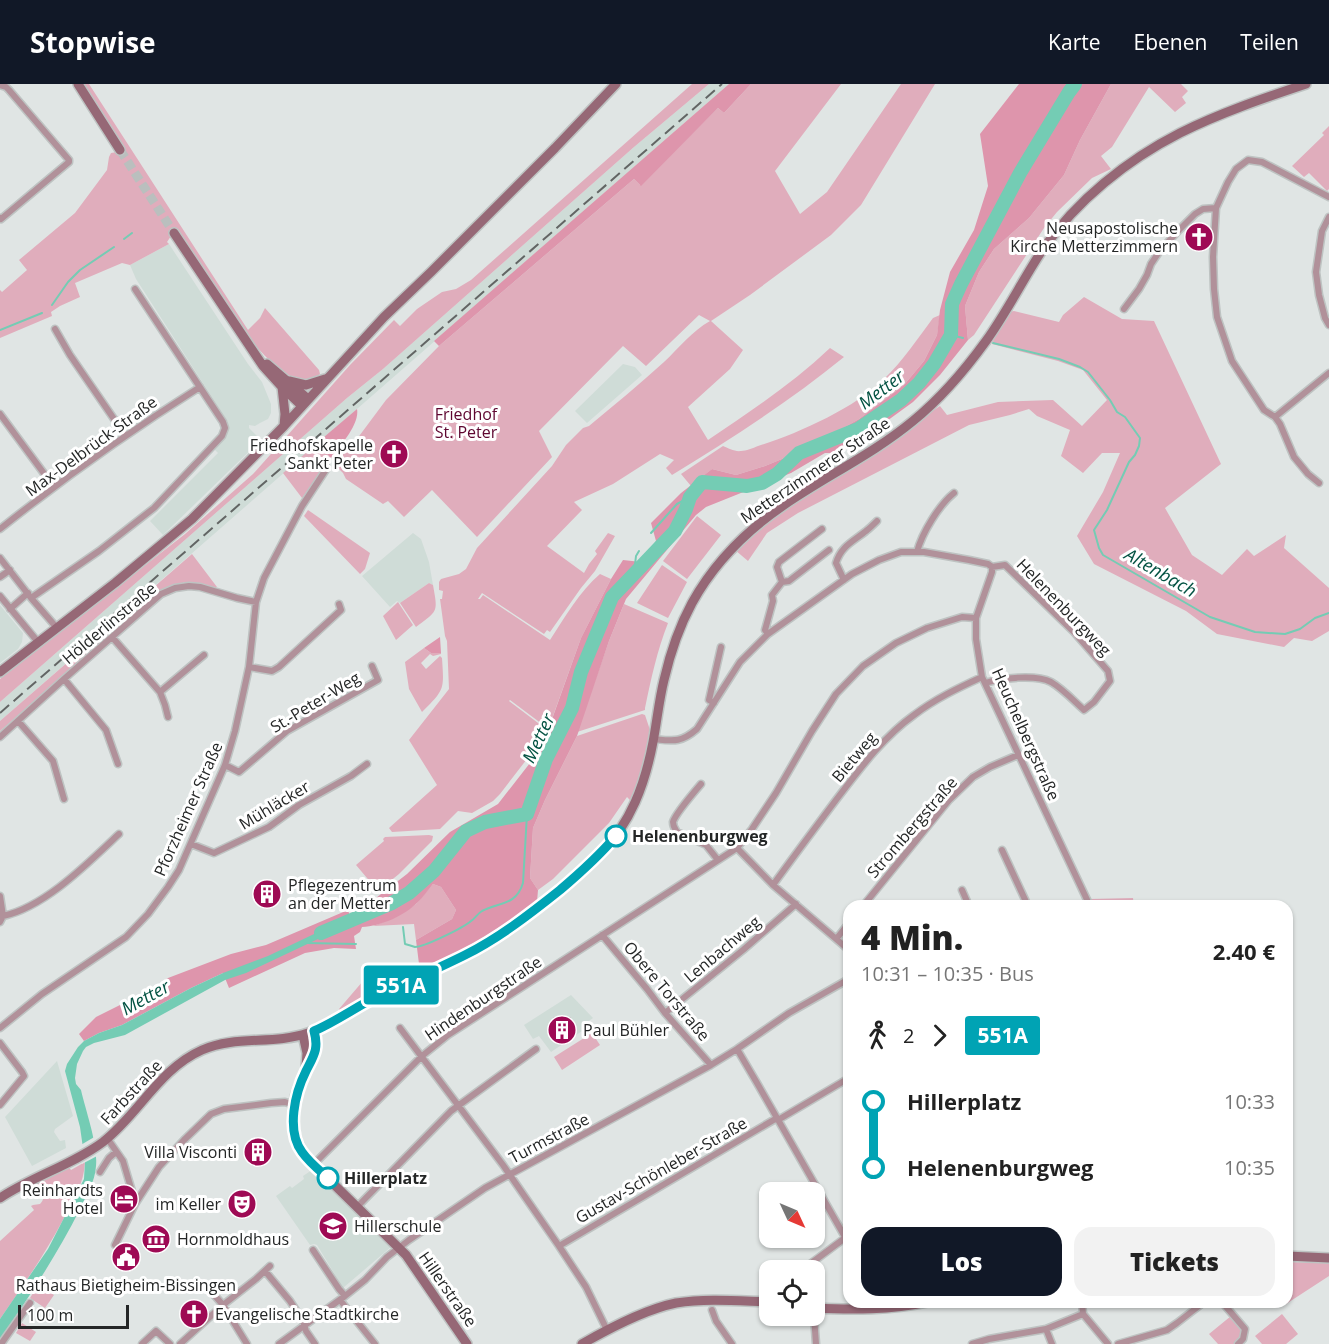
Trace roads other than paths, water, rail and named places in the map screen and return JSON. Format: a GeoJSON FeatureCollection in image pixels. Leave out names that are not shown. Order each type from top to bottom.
{"type":"FeatureCollection","features":[{"type":"Feature","properties":{"kind":"main road"},"geometry":{"type":"LineString","coordinates":[[78,84],[120,150]]}},
{"type":"Feature","properties":{"kind":"main road"},"geometry":{"type":"LineString","coordinates":[[0,672],[115,583],[192,519],[284,426],[384,317],[555,148],[616,84]]}},
{"type":"Feature","properties":{"kind":"main road","name":"Metterzimmerer Straße"},"geometry":{"type":"LineString","coordinates":[[314,1031],[372,999],[467,954],[506,931],[586,868],[621,829],[634,807],[641,792],[654,739],[664,679],[676,639],[692,605],[712,572],[743,537],[784,505],[914,421],[941,396],[987,340],[1044,248],[1074,211],[1112,177],[1179,133],[1306,84]]}},
{"type":"Feature","properties":{"kind":"main road"},"geometry":{"type":"LineString","coordinates":[[174,233],[256,356],[305,403]]}},
{"type":"Feature","properties":{"kind":"main road"},"geometry":{"type":"LineString","coordinates":[[284,384],[306,385],[327,378]]}},
{"type":"Feature","properties":{"kind":"main road"},"geometry":{"type":"LineString","coordinates":[[284,384],[284,426]]}},
{"type":"Feature","properties":{"kind":"main road"},"geometry":{"type":"LineString","coordinates":[[294,1105],[298,1088],[315,1053],[314,1031]]}},
{"type":"Feature","properties":{"kind":"main road","name":"Farbstraße"},"geometry":{"type":"LineString","coordinates":[[0,1198],[16,1187],[89,1151],[107,1138],[121,1126],[166,1074],[197,1052],[214,1045],[272,1040],[314,1031]]}},
{"type":"Feature","properties":{"kind":"main road"},"geometry":{"type":"LineString","coordinates":[[303,1035],[307,1053],[306,1069]]}},
{"type":"Feature","properties":{"kind":"main road","name":"Hillerstraße"},"geometry":{"type":"LineString","coordinates":[[294,1105],[295,1134],[300,1150],[409,1259],[467,1344]]}},
{"type":"Feature","properties":{"kind":"main road"},"geometry":{"type":"LineString","coordinates":[[1293,1256],[1329,1258]]}},
{"type":"Feature","properties":{"kind":"main road"},"geometry":{"type":"LineString","coordinates":[[582,1344],[607,1330],[654,1310],[675,1304],[728,1300],[759,1301]]}},
{"type":"Feature","properties":{"kind":"main road"},"geometry":{"type":"LineString","coordinates":[[825,1308],[872,1310],[896,1308]]}},
{"type":"Feature","properties":{"kind":"street"},"geometry":{"type":"LineString","coordinates":[[0,218],[69,162],[9,90],[2,85]]}},
{"type":"Feature","properties":{"kind":"street"},"geometry":{"type":"LineString","coordinates":[[1319,483],[1294,457],[1280,424],[1275,417],[1264,410],[1232,361],[1217,317],[1213,256],[1216,208],[1236,169],[1248,160],[1262,162],[1329,197]]}},
{"type":"Feature","properties":{"kind":"street"},"geometry":{"type":"LineString","coordinates":[[1124,309],[1139,289],[1159,252],[1179,230],[1203,209],[1216,208]]}},
{"type":"Feature","properties":{"kind":"street"},"geometry":{"type":"LineString","coordinates":[[1329,216],[1322,231],[1316,272],[1319,295],[1329,325]]}},
{"type":"Feature","properties":{"kind":"street"},"geometry":{"type":"LineString","coordinates":[[10,609],[99,551],[154,508],[222,436],[225,428],[223,422],[135,289]]}},
{"type":"Feature","properties":{"kind":"street"},"geometry":{"type":"LineString","coordinates":[[55,329],[70,355],[125,435]]}},
{"type":"Feature","properties":{"kind":"street"},"geometry":{"type":"LineString","coordinates":[[1275,417],[1329,373]]}},
{"type":"Feature","properties":{"kind":"street","name":"Max-Delbrück-Straße"},"geometry":{"type":"LineString","coordinates":[[0,530],[125,435],[200,387]]}},
{"type":"Feature","properties":{"kind":"street"},"geometry":{"type":"LineString","coordinates":[[0,414],[54,487]]}},
{"type":"Feature","properties":{"kind":"street","name":"Pforzheimer Straße"},"geometry":{"type":"LineString","coordinates":[[0,1028],[42,994],[119,942],[140,924],[178,870],[225,765],[249,667],[256,602],[264,578],[302,506],[327,468]]}},
{"type":"Feature","properties":{"kind":"street"},"geometry":{"type":"LineString","coordinates":[[917,552],[919,544],[936,515],[954,493]]}},
{"type":"Feature","properties":{"kind":"street"},"geometry":{"type":"LineString","coordinates":[[844,580],[836,563],[840,551],[877,521]]}},
{"type":"Feature","properties":{"kind":"street"},"geometry":{"type":"LineString","coordinates":[[782,582],[777,567],[779,562],[822,529]]}},
{"type":"Feature","properties":{"kind":"street"},"geometry":{"type":"LineString","coordinates":[[768,633],[765,630],[773,601],[772,595],[782,582],[789,581],[830,550]]}},
{"type":"Feature","properties":{"kind":"street","name":"Helenenburgweg"},"geometry":{"type":"LineString","coordinates":[[654,739],[668,741],[687,738],[697,729],[740,662],[768,633],[852,574],[901,552],[917,552],[969,560],[992,567],[1005,566],[1074,632],[1108,671],[1110,681],[1106,688],[1084,710]]}},
{"type":"Feature","properties":{"kind":"street"},"geometry":{"type":"LineString","coordinates":[[0,558],[57,628]]}},
{"type":"Feature","properties":{"kind":"street","name":"Heuchelbergstraße"},"geometry":{"type":"LineString","coordinates":[[992,567],[976,618],[976,639],[984,680],[1087,900]]}},
{"type":"Feature","properties":{"kind":"street"},"geometry":{"type":"LineString","coordinates":[[0,577],[10,570]]}},
{"type":"Feature","properties":{"kind":"street","name":"Hölderlinstraße"},"geometry":{"type":"LineString","coordinates":[[0,737],[161,594],[175,588],[189,586],[256,602]]}},
{"type":"Feature","properties":{"kind":"street"},"geometry":{"type":"LineString","coordinates":[[0,596],[38,642]]}},
{"type":"Feature","properties":{"kind":"street"},"geometry":{"type":"LineString","coordinates":[[249,667],[272,671],[279,667],[341,610],[339,604]]}},
{"type":"Feature","properties":{"kind":"street","name":"Hindenburgstraße"},"geometry":{"type":"LineString","coordinates":[[314,1164],[422,1056],[448,1035],[737,848],[776,793],[836,694],[863,666],[896,643],[927,628],[962,617],[976,618]]}},
{"type":"Feature","properties":{"kind":"street"},"geometry":{"type":"LineString","coordinates":[[112,637],[160,692],[168,717]]}},
{"type":"Feature","properties":{"kind":"street"},"geometry":{"type":"LineString","coordinates":[[714,703],[709,700],[721,647]]}},
{"type":"Feature","properties":{"kind":"street"},"geometry":{"type":"LineString","coordinates":[[160,692],[204,655]]}},
{"type":"Feature","properties":{"kind":"street","name":"St.-Peter-Weg"},"geometry":{"type":"LineString","coordinates":[[225,765],[239,772],[287,731],[378,680],[372,666]]}},
{"type":"Feature","properties":{"kind":"street","name":"Bietweg"},"geometry":{"type":"LineString","coordinates":[[773,885],[856,774],[884,742],[912,716],[954,690],[984,680],[1041,678],[1051,682],[1084,710]]}},
{"type":"Feature","properties":{"kind":"street"},"geometry":{"type":"LineString","coordinates":[[64,679],[106,730],[118,764]]}},
{"type":"Feature","properties":{"kind":"street"},"geometry":{"type":"LineString","coordinates":[[18,721],[53,761],[63,799]]}},
{"type":"Feature","properties":{"kind":"street","name":"Strombergstraße"},"geometry":{"type":"LineString","coordinates":[[867,900],[949,800],[973,777],[1018,755]]}},
{"type":"Feature","properties":{"kind":"street","name":"Mühläcker"},"geometry":{"type":"LineString","coordinates":[[191,844],[214,853],[269,827],[299,805],[351,776],[367,764]]}},
{"type":"Feature","properties":{"kind":"street"},"geometry":{"type":"LineString","coordinates":[[701,784],[676,816],[673,823],[674,828],[677,832],[706,845],[718,860]]}},
{"type":"Feature","properties":{"kind":"street"},"geometry":{"type":"LineString","coordinates":[[0,896],[2,919],[15,914],[60,886],[89,863],[119,834]]}},
{"type":"Feature","properties":{"kind":"street"},"geometry":{"type":"LineString","coordinates":[[737,848],[773,885],[843,944]]}},
{"type":"Feature","properties":{"kind":"street"},"geometry":{"type":"LineString","coordinates":[[1002,850],[1025,900]]}},
{"type":"Feature","properties":{"kind":"street"},"geometry":{"type":"LineString","coordinates":[[962,890],[966,900]]}},
{"type":"Feature","properties":{"kind":"street","name":"Lenbachweg"},"geometry":{"type":"LineString","coordinates":[[665,1013],[796,904]]}},
{"type":"Feature","properties":{"kind":"street"},"geometry":{"type":"LineString","coordinates":[[837,938],[843,930]]}},
{"type":"Feature","properties":{"kind":"street","name":"Obere Torstraße"},"geometry":{"type":"LineString","coordinates":[[602,935],[665,1013],[711,1065]]}},
{"type":"Feature","properties":{"kind":"street","name":"Turmstraße"},"geometry":{"type":"LineString","coordinates":[[279,1344],[343,1298],[398,1248],[471,1197],[711,1065],[789,1013],[843,982]]}},
{"type":"Feature","properties":{"kind":"street"},"geometry":{"type":"LineString","coordinates":[[400,1028],[510,1174],[566,1256],[593,1300],[607,1330]]}},
{"type":"Feature","properties":{"kind":"street"},"geometry":{"type":"LineString","coordinates":[[0,1043],[24,1076],[0,1105]]}},
{"type":"Feature","properties":{"kind":"street"},"geometry":{"type":"LineString","coordinates":[[357,1208],[458,1105],[536,1049]]}},
{"type":"Feature","properties":{"kind":"street"},"geometry":{"type":"LineString","coordinates":[[737,1049],[843,1229]]}},
{"type":"Feature","properties":{"kind":"street","name":"Gustav-Schönleber-Straße"},"geometry":{"type":"LineString","coordinates":[[559,1246],[843,1081]]}},
{"type":"Feature","properties":{"kind":"street"},"geometry":{"type":"LineString","coordinates":[[115,1245],[135,1204],[159,1167],[211,1114],[224,1109],[271,1103],[285,1102],[294,1105]]}},
{"type":"Feature","properties":{"kind":"street","name":"Farbstraße"},"geometry":{"type":"LineString","coordinates":[[107,1138],[123,1161],[135,1204]]}},
{"type":"Feature","properties":{"kind":"street","name":"Farbstraße"},"geometry":{"type":"LineString","coordinates":[[100,1172],[116,1152]]}},
{"type":"Feature","properties":{"kind":"street"},"geometry":{"type":"LineString","coordinates":[[815,1260],[843,1239]]}},
{"type":"Feature","properties":{"kind":"street"},"geometry":{"type":"LineString","coordinates":[[313,1250],[375,1344]]}},
{"type":"Feature","properties":{"kind":"street"},"geometry":{"type":"LineString","coordinates":[[180,1344],[268,1268],[315,1344]]}},
{"type":"Feature","properties":{"kind":"street"},"geometry":{"type":"LineString","coordinates":[[209,1289],[224,1305],[247,1344]]}},
{"type":"Feature","properties":{"kind":"street"},"geometry":{"type":"LineString","coordinates":[[1,1344],[30,1303]]}},
{"type":"Feature","properties":{"kind":"street"},"geometry":{"type":"LineString","coordinates":[[1082,1308],[1083,1314],[1108,1344]]}},
{"type":"Feature","properties":{"kind":"street"},"geometry":{"type":"LineString","coordinates":[[1118,1344],[1167,1330],[1196,1308]]}},
{"type":"Feature","properties":{"kind":"street"},"geometry":{"type":"LineString","coordinates":[[1227,1308],[1245,1329],[1243,1339],[1238,1344]]}},
{"type":"Feature","properties":{"kind":"street"},"geometry":{"type":"LineString","coordinates":[[712,1310],[716,1321],[732,1344]]}},
{"type":"Feature","properties":{"kind":"street"},"geometry":{"type":"LineString","coordinates":[[972,1344],[1046,1329],[1083,1314]]}},
{"type":"Feature","properties":{"kind":"street"},"geometry":{"type":"LineString","coordinates":[[815,1326],[816,1344]]}},
{"type":"Feature","properties":{"kind":"street"},"geometry":{"type":"LineString","coordinates":[[1046,1329],[1052,1344]]}},
{"type":"Feature","properties":{"kind":"street"},"geometry":{"type":"LineString","coordinates":[[142,1344],[156,1331],[170,1344]]}},
{"type":"Feature","properties":{"kind":"waterway","name":"Metter"},"geometry":{"type":"LineString","coordinates":[[321,933],[392,903],[409,893],[434,871],[466,831],[485,822],[527,814],[546,759],[572,708],[581,672],[612,597],[675,531],[690,497],[702,482],[747,486],[762,483],[777,474],[799,453],[858,429],[901,400],[919,383],[934,364],[951,335],[952,304],[961,284],[1020,173],[1075,84]]}},
{"type":"Feature","properties":{"kind":"waterway"},"geometry":{"type":"LineString","coordinates":[[124,239],[132,233]]}},
{"type":"Feature","properties":{"kind":"waterway"},"geometry":{"type":"LineString","coordinates":[[52,305],[68,282],[80,270],[114,247]]}},
{"type":"Feature","properties":{"kind":"waterway"},"geometry":{"type":"LineString","coordinates":[[0,330],[42,313]]}},
{"type":"Feature","properties":{"kind":"waterway","name":"Altenbach"},"geometry":{"type":"LineString","coordinates":[[951,335],[963,338]]}},
{"type":"Feature","properties":{"kind":"waterway","name":"Altenbach"},"geometry":{"type":"LineString","coordinates":[[993,343],[1059,359],[1088,372],[1117,412],[1125,417],[1140,438],[1135,455],[1129,462],[1107,510],[1094,530],[1103,555],[1210,617],[1255,632],[1285,634],[1300,629],[1315,618],[1329,613]]}},
{"type":"Feature","properties":{"kind":"waterway"},"geometry":{"type":"LineString","coordinates":[[651,533],[677,504],[690,497]]}},
{"type":"Feature","properties":{"kind":"waterway"},"geometry":{"type":"LineString","coordinates":[[634,573],[636,556],[639,551]]}},
{"type":"Feature","properties":{"kind":"waterway"},"geometry":{"type":"LineString","coordinates":[[403,927],[405,944],[420,946],[435,941],[467,924],[482,911],[516,896],[523,883],[527,814]]}},
{"type":"Feature","properties":{"kind":"waterway"},"geometry":{"type":"LineString","coordinates":[[307,943],[356,944]]}},
{"type":"Feature","properties":{"kind":"tunnel"},"geometry":{"type":"LineString","coordinates":[[120,150],[174,233]]}},
{"type":"Feature","properties":{"kind":"railway"},"geometry":{"type":"LineString","coordinates":[[0,713],[722,84]]}},
{"type":"Feature","properties":{"kind":"place","name":"Neusapostolische Kirche Metterzimmern"},"geometry":{"type":"Point","coordinates":[1199,237]}},
{"type":"Feature","properties":{"kind":"place","name":"Friedhofskapelle Sankt Peter"},"geometry":{"type":"Point","coordinates":[394,454]}},
{"type":"Feature","properties":{"kind":"place","name":"Helenenburgweg"},"geometry":{"type":"Point","coordinates":[616,836]}},
{"type":"Feature","properties":{"kind":"place","name":"Pflegezentrum an der Metter"},"geometry":{"type":"Point","coordinates":[267,894]}},
{"type":"Feature","properties":{"kind":"place","name":"Paul Bühler"},"geometry":{"type":"Point","coordinates":[562,1030]}},
{"type":"Feature","properties":{"kind":"place","name":"Villa Visconti"},"geometry":{"type":"Point","coordinates":[258,1152]}},
{"type":"Feature","properties":{"kind":"place","name":"Hillerplatz"},"geometry":{"type":"Point","coordinates":[328,1178]}},
{"type":"Feature","properties":{"kind":"place","name":"Reinhardts Hotel"},"geometry":{"type":"Point","coordinates":[124,1199]}},
{"type":"Feature","properties":{"kind":"place","name":"im Keller"},"geometry":{"type":"Point","coordinates":[242,1204]}},
{"type":"Feature","properties":{"kind":"place","name":"Hillerschule"},"geometry":{"type":"Point","coordinates":[333,1226]}},
{"type":"Feature","properties":{"kind":"place","name":"Hornmoldhaus"},"geometry":{"type":"Point","coordinates":[156,1239]}},
{"type":"Feature","properties":{"kind":"place","name":"Rathaus Bietigheim-Bissingen"},"geometry":{"type":"Point","coordinates":[126,1257]}},
{"type":"Feature","properties":{"kind":"place","name":"Evangelische Stadtkirche"},"geometry":{"type":"Point","coordinates":[194,1314]}},
{"type":"Feature","properties":{"kind":"park label","name":"Friedhof St. Peter"},"geometry":{"type":"Point","coordinates":[466,423]}}]}
